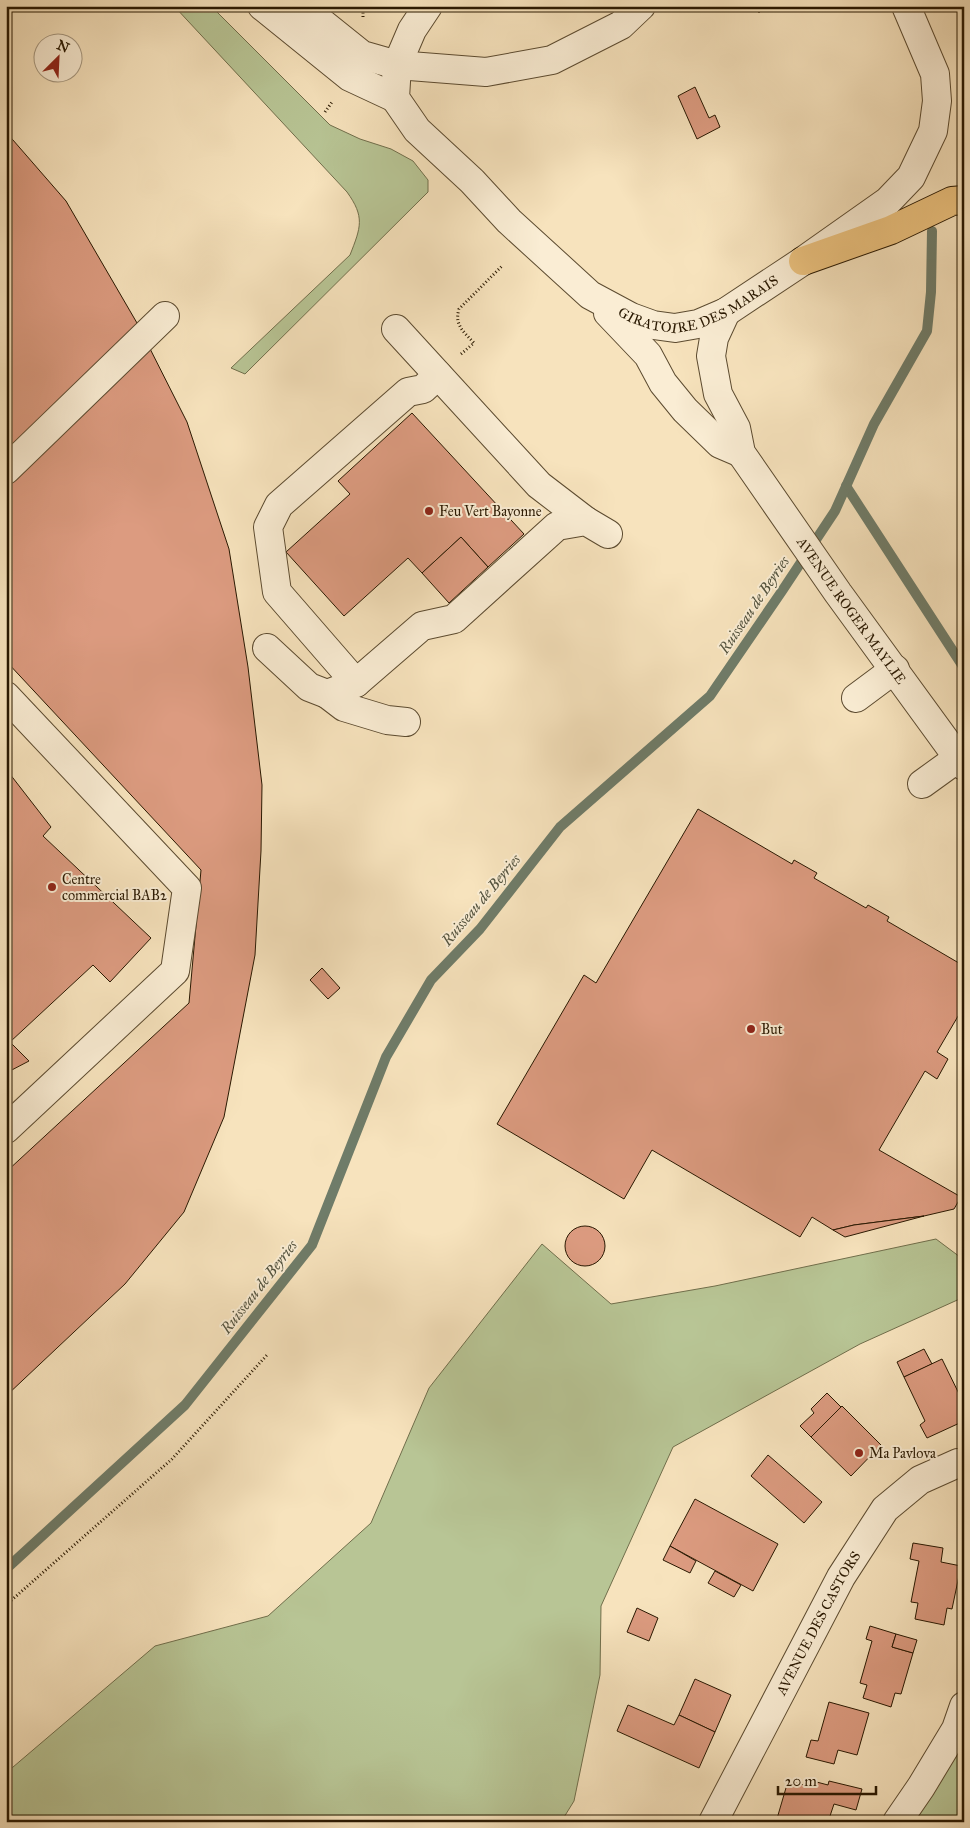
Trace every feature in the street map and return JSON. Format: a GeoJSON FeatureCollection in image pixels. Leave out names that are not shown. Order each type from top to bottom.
{"type":"FeatureCollection","features":[{"type":"Feature","properties":{"kind":"main road"},"geometry":{"type":"LineString","coordinates":[[803,261],[891,230],[952,201],[964,200]]}},
{"type":"Feature","properties":{"kind":"street"},"geometry":{"type":"LineString","coordinates":[[262,6],[350,77],[395,98],[397,65],[412,30],[428,6]]}},
{"type":"Feature","properties":{"kind":"street"},"geometry":{"type":"LineString","coordinates":[[300,6],[362,55],[397,65],[486,72],[552,60],[621,25],[640,6]]}},
{"type":"Feature","properties":{"kind":"street","name":"GIRATOIRE DES MARAIS"},"geometry":{"type":"LineString","coordinates":[[395,98],[417,130],[472,181],[509,220],[590,294],[631,318],[675,328],[698,324],[726,312],[803,261],[888,201],[911,177],[933,131],[937,101],[935,74],[906,6]]}},
{"type":"Feature","properties":{"kind":"street","name":"AVENUE ROGER MAYLIE"},"geometry":{"type":"LineString","coordinates":[[590,294],[639,344],[656,367],[663,383],[685,410],[720,444],[741,454]]}},
{"type":"Feature","properties":{"kind":"street","name":"AVENUE ROGER MAYLIE"},"geometry":{"type":"LineString","coordinates":[[726,312],[714,338],[711,356],[718,394],[736,428],[741,454],[838,593],[961,762]]}},
{"type":"Feature","properties":{"kind":"street"},"geometry":{"type":"LineString","coordinates":[[6,470],[164,316]]}},
{"type":"Feature","properties":{"kind":"street"},"geometry":{"type":"LineString","coordinates":[[327,694],[356,683],[422,626],[454,619],[557,526],[597,527],[539,485],[396,329]]}},
{"type":"Feature","properties":{"kind":"street"},"geometry":{"type":"LineString","coordinates":[[356,683],[278,592],[268,527],[279,505],[408,392],[423,389],[438,376]]}},
{"type":"Feature","properties":{"kind":"street"},"geometry":{"type":"LineString","coordinates":[[539,485],[557,526]]}},
{"type":"Feature","properties":{"kind":"street"},"geometry":{"type":"LineString","coordinates":[[267,648],[309,687],[327,694],[344,707],[387,720],[406,722]]}},
{"type":"Feature","properties":{"kind":"street"},"geometry":{"type":"LineString","coordinates":[[856,698],[895,669]]}},
{"type":"Feature","properties":{"kind":"street"},"geometry":{"type":"LineString","coordinates":[[6,696],[187,888],[175,971],[6,1129]]}},
{"type":"Feature","properties":{"kind":"street"},"geometry":{"type":"LineString","coordinates":[[922,784],[961,762]]}},
{"type":"Feature","properties":{"kind":"street","name":"AVENUE DES CASTORS"},"geometry":{"type":"LineString","coordinates":[[713,1822],[841,1577],[886,1509],[920,1480],[958,1463],[964,1463]]}},
{"type":"Feature","properties":{"kind":"street"},"geometry":{"type":"LineString","coordinates":[[897,1822],[921,1787],[956,1729],[964,1706]]}},
{"type":"Feature","properties":{"kind":"path"},"geometry":{"type":"LineString","coordinates":[[438,376],[474,343],[458,326],[456,317],[459,310],[503,266]]}},
{"type":"Feature","properties":{"kind":"path"},"geometry":{"type":"LineString","coordinates":[[6,1605],[172,1460],[268,1355]]}},
{"type":"Feature","properties":{"kind":"green space"},"geometry":{"type":"Polygon","coordinates":[[[174,6],[211,6],[330,125],[360,139],[391,149],[413,161],[428,180],[428,192],[245,374],[231,368],[350,255],[359,229],[359,216],[357,208],[347,192],[174,6]]]}},
{"type":"Feature","properties":{"kind":"green space"},"geometry":{"type":"Polygon","coordinates":[[[936,1239],[964,1260],[964,1297],[860,1344],[673,1447],[601,1606],[600,1675],[574,1801],[561,1822],[6,1822],[6,1773],[155,1646],[268,1616],[371,1523],[429,1388],[542,1244],[611,1304],[715,1286],[936,1239]]]}},
{"type":"Feature","properties":{"kind":"green space"},"geometry":{"type":"Polygon","coordinates":[[[964,1726],[964,1806],[956,1822],[908,1822],[964,1726]]]}},
{"type":"Feature","properties":{"kind":"building"},"geometry":{"type":"Polygon","coordinates":[[[752,6],[766,6],[759,13],[752,6]]]}},
{"type":"Feature","properties":{"kind":"building"},"geometry":{"type":"Polygon","coordinates":[[[695,87],[709,118],[715,115],[720,127],[697,139],[678,96],[695,87]]]}},
{"type":"Feature","properties":{"kind":"building"},"geometry":{"type":"Polygon","coordinates":[[[6,132],[66,201],[137,323],[187,422],[229,549],[248,667],[262,785],[261,851],[255,955],[224,1117],[184,1212],[125,1284],[6,1396],[6,1172],[189,1003],[201,870],[6,661],[6,132]]]}},
{"type":"Feature","properties":{"kind":"building"},"geometry":{"type":"Polygon","coordinates":[[[412,413],[524,534],[488,567],[461,537],[422,573],[408,558],[344,616],[286,552],[350,494],[338,481],[412,413]]]}},
{"type":"Feature","properties":{"kind":"building"},"geometry":{"type":"Polygon","coordinates":[[[461,537],[488,567],[449,603],[422,573],[461,537]]]}},
{"type":"Feature","properties":{"kind":"building","name":"Centre commercial BAB2"},"geometry":{"type":"Polygon","coordinates":[[[6,769],[51,827],[43,836],[151,938],[110,982],[93,965],[10,1042],[29,1061],[6,1073],[6,769]]]}},
{"type":"Feature","properties":{"kind":"building","name":"But"},"geometry":{"type":"Polygon","coordinates":[[[698,809],[792,864],[794,860],[817,873],[814,878],[866,908],[868,905],[889,917],[887,921],[964,966],[964,1006],[937,1052],[948,1059],[937,1079],[925,1071],[879,1150],[961,1197],[954,1209],[924,1216],[854,1225],[833,1230],[812,1217],[800,1237],[652,1150],[624,1199],[497,1124],[584,975],[596,983],[698,809]]]}},
{"type":"Feature","properties":{"kind":"building"},"geometry":{"type":"Polygon","coordinates":[[[322,968],[340,988],[328,999],[310,980],[322,968]]]}},
{"type":"Feature","properties":{"kind":"building"},"geometry":{"type":"Polygon","coordinates":[[[924,1216],[845,1237],[833,1230],[854,1225],[924,1216]]]}},
{"type":"Feature","properties":{"kind":"building"},"geometry":{"type":"Polygon","coordinates":[[[589,1226],[596,1229],[602,1235],[605,1246],[604,1254],[596,1263],[589,1266],[581,1266],[574,1263],[566,1254],[565,1242],[568,1235],[577,1227],[589,1226]]]}},
{"type":"Feature","properties":{"kind":"building"},"geometry":{"type":"Polygon","coordinates":[[[924,1349],[932,1364],[904,1377],[897,1362],[924,1349]]]}},
{"type":"Feature","properties":{"kind":"building"},"geometry":{"type":"Polygon","coordinates":[[[942,1359],[964,1404],[964,1421],[927,1438],[920,1425],[925,1421],[904,1377],[942,1359]]]}},
{"type":"Feature","properties":{"kind":"building"},"geometry":{"type":"Polygon","coordinates":[[[827,1393],[841,1407],[811,1437],[800,1426],[814,1413],[811,1409],[827,1393]]]}},
{"type":"Feature","properties":{"kind":"building"},"geometry":{"type":"Polygon","coordinates":[[[842,1406],[881,1445],[851,1476],[811,1437],[842,1406]]]}},
{"type":"Feature","properties":{"kind":"building"},"geometry":{"type":"Polygon","coordinates":[[[768,1455],[822,1502],[804,1523],[751,1476],[768,1455]]]}},
{"type":"Feature","properties":{"kind":"building"},"geometry":{"type":"Polygon","coordinates":[[[695,1499],[778,1544],[753,1591],[670,1546],[695,1499]]]}},
{"type":"Feature","properties":{"kind":"building"},"geometry":{"type":"Polygon","coordinates":[[[913,1543],[943,1548],[941,1562],[961,1566],[952,1609],[947,1608],[944,1625],[915,1619],[918,1603],[911,1602],[919,1561],[910,1559],[913,1543]]]}},
{"type":"Feature","properties":{"kind":"building"},"geometry":{"type":"Polygon","coordinates":[[[670,1546],[696,1561],[690,1573],[663,1560],[670,1546]]]}},
{"type":"Feature","properties":{"kind":"building"},"geometry":{"type":"Polygon","coordinates":[[[715,1571],[741,1585],[734,1597],[708,1583],[715,1571]]]}},
{"type":"Feature","properties":{"kind":"building"},"geometry":{"type":"Polygon","coordinates":[[[637,1608],[658,1618],[649,1641],[627,1632],[637,1608]]]}},
{"type":"Feature","properties":{"kind":"building"},"geometry":{"type":"Polygon","coordinates":[[[870,1626],[896,1634],[892,1647],[913,1653],[901,1694],[895,1693],[891,1707],[863,1698],[867,1685],[860,1683],[872,1641],[866,1639],[870,1626]]]}},
{"type":"Feature","properties":{"kind":"building"},"geometry":{"type":"Polygon","coordinates":[[[896,1634],[917,1640],[913,1653],[892,1647],[896,1634]]]}},
{"type":"Feature","properties":{"kind":"building"},"geometry":{"type":"Polygon","coordinates":[[[695,1679],[731,1695],[715,1732],[679,1715],[695,1679]]]}},
{"type":"Feature","properties":{"kind":"building"},"geometry":{"type":"Polygon","coordinates":[[[829,1702],[869,1713],[857,1755],[838,1750],[834,1764],[806,1757],[811,1740],[818,1741],[829,1702]]]}},
{"type":"Feature","properties":{"kind":"building"},"geometry":{"type":"Polygon","coordinates":[[[628,1705],[674,1725],[679,1715],[715,1732],[699,1768],[617,1731],[628,1705]]]}},
{"type":"Feature","properties":{"kind":"building"},"geometry":{"type":"Polygon","coordinates":[[[809,1780],[828,1785],[829,1781],[862,1789],[856,1810],[834,1804],[828,1822],[776,1822],[788,1781],[808,1786],[809,1780]]]}},
{"type":"Feature","properties":{"kind":"waterway","name":"Ruisseau de Beyries"},"geometry":{"type":"LineString","coordinates":[[6,1569],[185,1405],[312,1245],[386,1057],[431,980],[480,929],[560,827],[710,696],[835,511],[874,424],[927,331],[931,292],[932,231]]}},
{"type":"Feature","properties":{"kind":"waterway"},"geometry":{"type":"LineString","coordinates":[[846,486],[964,668]]}},
{"type":"Feature","properties":{"kind":"place","name":"Feu Vert Bayonne"},"geometry":{"type":"Point","coordinates":[429,511]}},
{"type":"Feature","properties":{"kind":"place","name":"Centre commercial BAB2"},"geometry":{"type":"Point","coordinates":[52,887]}},
{"type":"Feature","properties":{"kind":"place","name":"But"},"geometry":{"type":"Point","coordinates":[751,1029]}},
{"type":"Feature","properties":{"kind":"place","name":"Ma Pavlova"},"geometry":{"type":"Point","coordinates":[859,1453]}}]}
